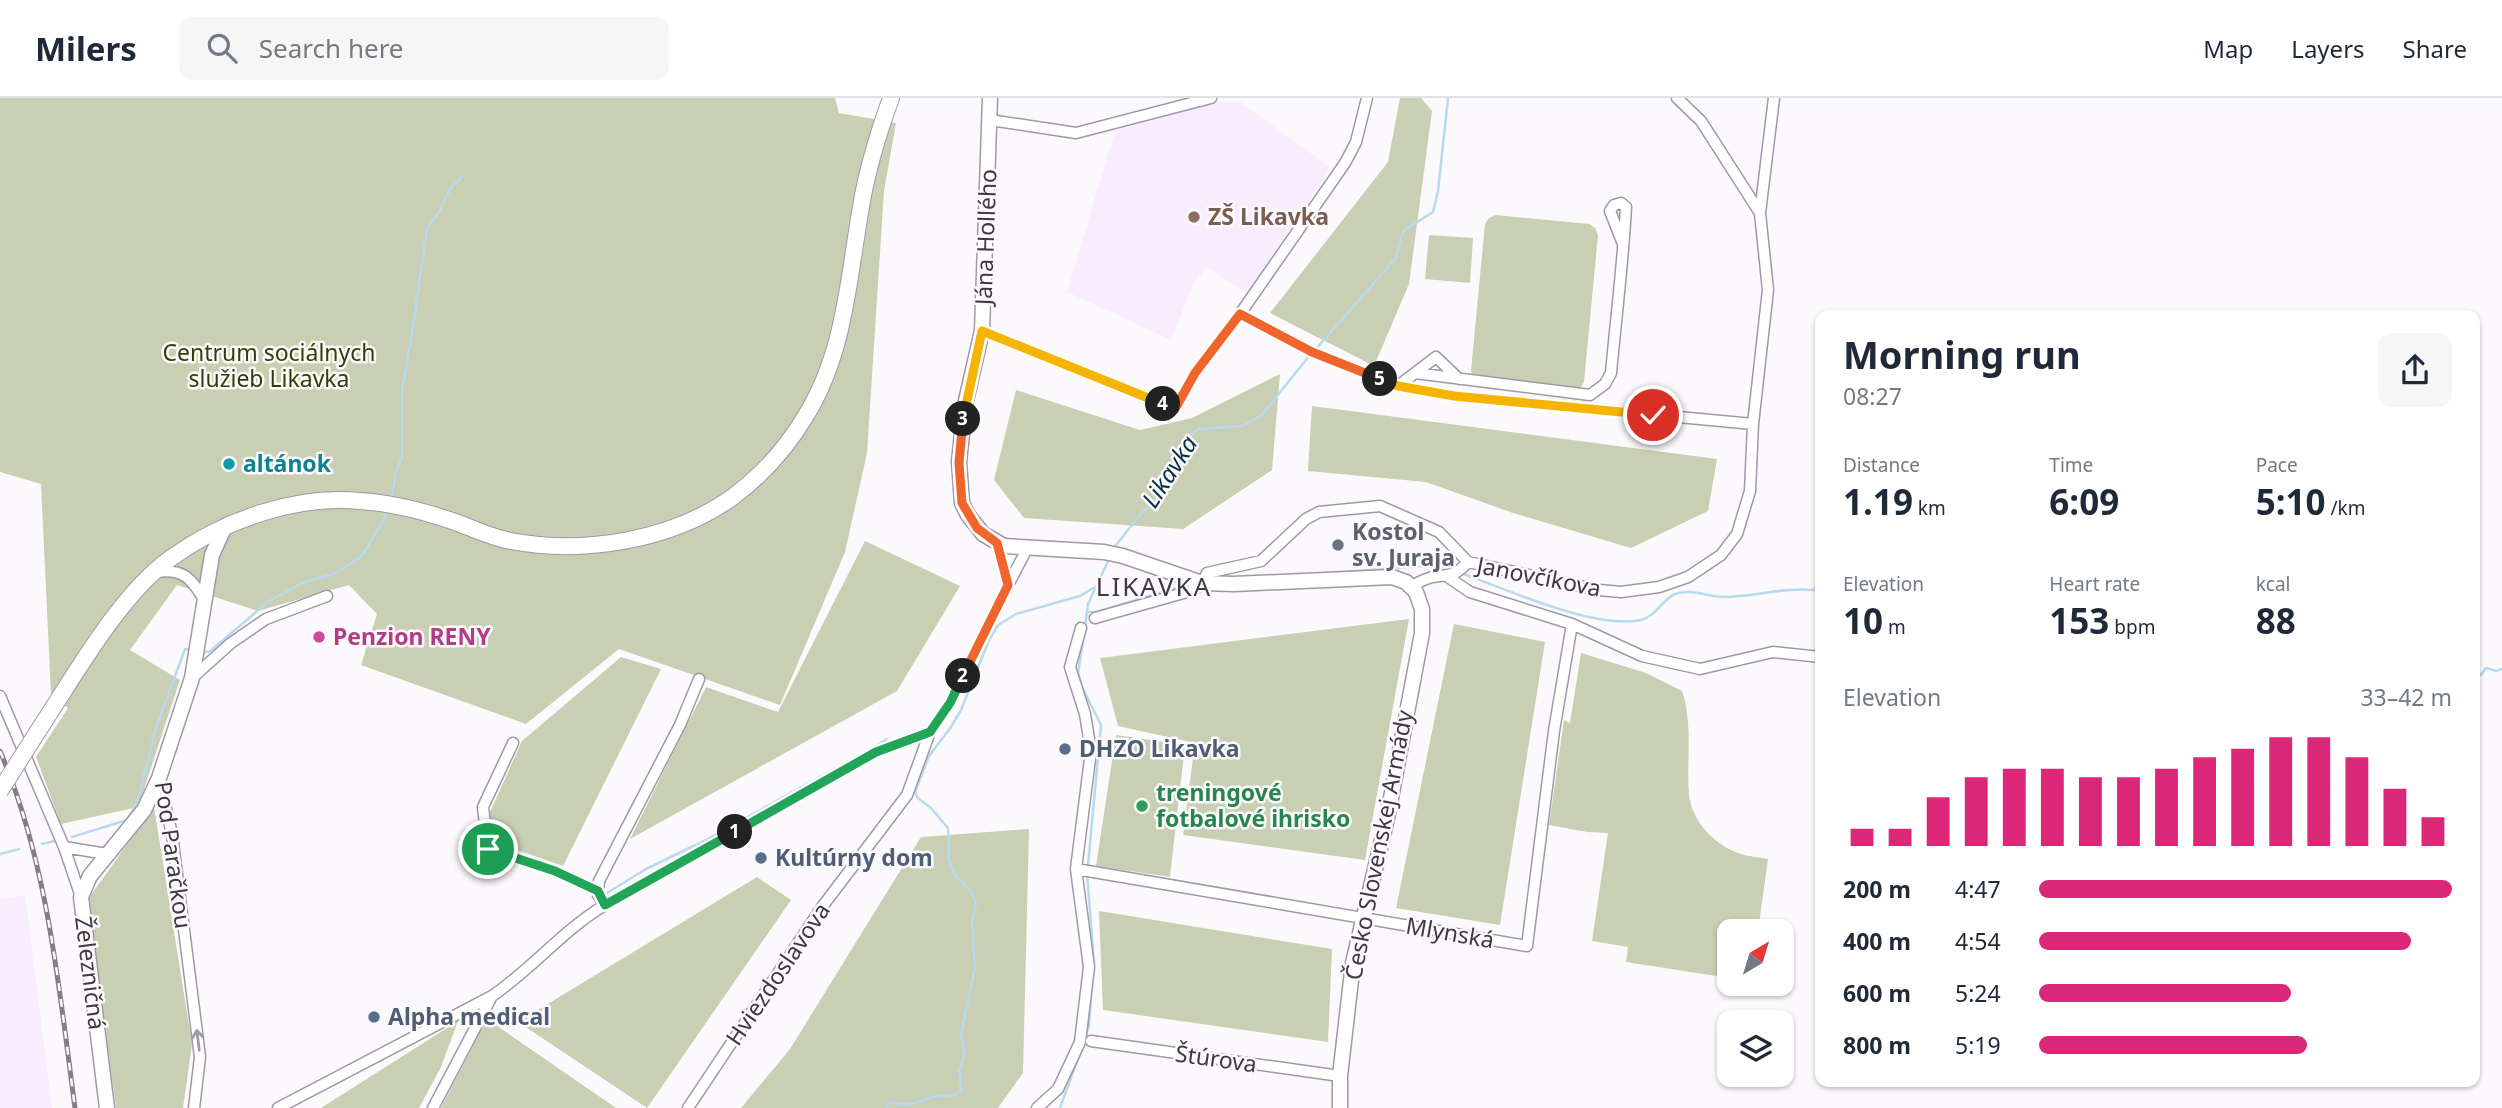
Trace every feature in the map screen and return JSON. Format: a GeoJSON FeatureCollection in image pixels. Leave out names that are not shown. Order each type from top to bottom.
{"type":"FeatureCollection","features":[{"type":"Feature","properties":{"kind":"main road"},"geometry":{"type":"LineString","coordinates":[[0,791],[118,612],[154,572],[192,544],[225,526],[275,510],[318,501],[358,500],[416,510],[508,541],[559,546],[598,543],[641,537],[677,525],[719,506],[749,484],[792,436],[813,404],[830,369],[848,300],[869,164],[891,98]]}},
{"type":"Feature","properties":{"kind":"street","name":"Jána Hollého"},"geometry":{"type":"LineString","coordinates":[[990,98],[982,331],[965,405],[959,480],[962,503],[968,515],[982,534],[997,543]]}},
{"type":"Feature","properties":{"kind":"street"},"geometry":{"type":"LineString","coordinates":[[990,120],[1076,133],[1210,98]]}},
{"type":"Feature","properties":{"kind":"street"},"geometry":{"type":"LineString","coordinates":[[982,331],[1175,409],[1195,373],[1240,314],[1345,163],[1356,142],[1367,98]]}},
{"type":"Feature","properties":{"kind":"street"},"geometry":{"type":"LineString","coordinates":[[1677,98],[1701,121],[1760,213]]}},
{"type":"Feature","properties":{"kind":"street"},"geometry":{"type":"LineString","coordinates":[[1760,213],[1774,98]]}},
{"type":"Feature","properties":{"kind":"street","name":"Janovčíkova"},"geometry":{"type":"LineString","coordinates":[[997,543],[1013,548],[1120,555],[1202,583],[1392,577],[1410,586],[1430,578],[1448,577],[1468,562],[1599,590],[1621,592],[1659,587],[1688,577],[1728,548],[1737,534],[1750,491],[1753,424],[1768,290],[1760,213]]}},
{"type":"Feature","properties":{"kind":"street"},"geometry":{"type":"LineString","coordinates":[[1415,373],[1590,395],[1605,384],[1611,373],[1623,244]]}},
{"type":"Feature","properties":{"kind":"street"},"geometry":{"type":"LineString","coordinates":[[1240,314],[1312,352],[1398,386],[1454,396],[1753,424]]}},
{"type":"Feature","properties":{"kind":"street"},"geometry":{"type":"LineString","coordinates":[[1398,386],[1436,357],[1459,379]]}},
{"type":"Feature","properties":{"kind":"street"},"geometry":{"type":"LineString","coordinates":[[1095,618],[1194,590],[1202,583],[1207,573],[1261,561],[1306,519],[1319,512],[1380,506],[1439,533],[1468,562]]}},
{"type":"Feature","properties":{"kind":"street","name":"Pod Paračkou"},"geometry":{"type":"LineString","coordinates":[[194,1108],[200,1057],[172,834],[159,778],[192,678],[212,555],[225,526]]}},
{"type":"Feature","properties":{"kind":"street"},"geometry":{"type":"LineString","coordinates":[[997,543],[1008,585]]}},
{"type":"Feature","properties":{"kind":"street"},"geometry":{"type":"LineString","coordinates":[[1008,585],[1027,549]]}},
{"type":"Feature","properties":{"kind":"street"},"geometry":{"type":"LineString","coordinates":[[154,572],[170,570],[183,573],[195,584],[205,601]]}},
{"type":"Feature","properties":{"kind":"street"},"geometry":{"type":"LineString","coordinates":[[1448,577],[1470,592],[1572,624],[1642,656],[1700,669],[1773,652],[1815,656]]}},
{"type":"Feature","properties":{"kind":"street","name":"Hviezdoslavova"},"geometry":{"type":"LineString","coordinates":[[688,1108],[822,907],[906,794],[930,732],[950,703],[1008,585]]}},
{"type":"Feature","properties":{"kind":"street","name":"Česko Slovenskej Armády"},"geometry":{"type":"LineString","coordinates":[[1340,1108],[1340,1076],[1353,963],[1388,814],[1422,633],[1420,599],[1410,586]]}},
{"type":"Feature","properties":{"kind":"street"},"geometry":{"type":"LineString","coordinates":[[192,678],[232,643],[266,619],[327,596]]}},
{"type":"Feature","properties":{"kind":"street","name":"Mlynská"},"geometry":{"type":"LineString","coordinates":[[1084,870],[1527,946],[1554,731],[1572,624]]}},
{"type":"Feature","properties":{"kind":"street"},"geometry":{"type":"LineString","coordinates":[[1037,1108],[1058,1089],[1080,1042],[1089,967],[1084,870],[1091,751],[1085,714],[1070,667],[1080,628]]}},
{"type":"Feature","properties":{"kind":"street"},"geometry":{"type":"LineString","coordinates":[[605,905],[598,891],[599,881],[680,725],[699,679]]}},
{"type":"Feature","properties":{"kind":"street"},"geometry":{"type":"LineString","coordinates":[[0,696],[64,847],[81,897]]}},
{"type":"Feature","properties":{"kind":"street"},"geometry":{"type":"LineString","coordinates":[[278,1108],[492,996],[510,984],[567,931],[605,905],[876,752],[930,732]]}},
{"type":"Feature","properties":{"kind":"street"},"geometry":{"type":"LineString","coordinates":[[903,740],[920,758]]}},
{"type":"Feature","properties":{"kind":"street"},"geometry":{"type":"LineString","coordinates":[[513,743],[483,807],[488,849],[555,871],[598,891]]}},
{"type":"Feature","properties":{"kind":"street","name":"Železničná"},"geometry":{"type":"LineString","coordinates":[[107,1108],[81,897],[90,876],[144,810],[159,778]]}},
{"type":"Feature","properties":{"kind":"street"},"geometry":{"type":"LineString","coordinates":[[64,847],[107,854]]}},
{"type":"Feature","properties":{"kind":"street"},"geometry":{"type":"LineString","coordinates":[[433,1108],[492,996]]}},
{"type":"Feature","properties":{"kind":"street","name":"Štúrova"},"geometry":{"type":"LineString","coordinates":[[1091,1041],[1340,1076]]}},
{"type":"Feature","properties":{"kind":"shaded area","name":"ZŠ Likavka"},"geometry":{"type":"Polygon","coordinates":[[[1239,101],[1331,168],[1247,293],[1206,267],[1192,287],[1171,340],[1067,292],[1115,131],[1216,102],[1239,101]]]}},
{"type":"Feature","properties":{"kind":"shaded area"},"geometry":{"type":"Polygon","coordinates":[[[25,895],[52,1108],[0,1108],[0,899],[25,895]]]}},
{"type":"Feature","properties":{"kind":"green space","name":"Centrum sociálnych služieb Likavka"},"geometry":{"type":"Polygon","coordinates":[[[0,98],[835,98],[839,113],[896,123],[884,191],[867,453],[845,552],[780,705],[619,649],[526,724],[361,665],[377,614],[349,585],[258,611],[177,585],[130,650],[180,680],[138,807],[61,824],[36,757],[68,708],[51,694],[41,484],[0,472],[0,98]]]}},
{"type":"Feature","properties":{"kind":"green space"},"geometry":{"type":"Polygon","coordinates":[[[1400,98],[1421,98],[1432,111],[1409,284],[1374,366],[1270,313],[1388,162],[1400,98]]]}},
{"type":"Feature","properties":{"kind":"green space"},"geometry":{"type":"Polygon","coordinates":[[[1496,215],[1589,224],[1595,228],[1598,235],[1584,382],[1574,391],[1474,378],[1471,371],[1485,224],[1489,218],[1496,215]]]}},
{"type":"Feature","properties":{"kind":"green space"},"geometry":{"type":"Polygon","coordinates":[[[1429,235],[1473,238],[1470,283],[1425,279],[1429,235]]]}},
{"type":"Feature","properties":{"kind":"green space"},"geometry":{"type":"Polygon","coordinates":[[[1280,374],[1272,470],[1183,529],[1024,518],[994,480],[1016,390],[1140,430],[1192,418],[1280,374]]]}},
{"type":"Feature","properties":{"kind":"green space"},"geometry":{"type":"Polygon","coordinates":[[[1312,406],[1717,459],[1708,511],[1631,548],[1513,513],[1426,482],[1308,471],[1312,406]]]}},
{"type":"Feature","properties":{"kind":"green space"},"geometry":{"type":"Polygon","coordinates":[[[865,541],[960,586],[897,691],[630,839],[706,687],[778,712],[865,541]]]}},
{"type":"Feature","properties":{"kind":"green space"},"geometry":{"type":"Polygon","coordinates":[[[1409,619],[1365,860],[1183,835],[1195,743],[1118,726],[1100,658],[1409,619]]]}},
{"type":"Feature","properties":{"kind":"green space"},"geometry":{"type":"Polygon","coordinates":[[[1454,624],[1545,642],[1500,925],[1396,908],[1454,624]]]}},
{"type":"Feature","properties":{"kind":"green space"},"geometry":{"type":"Polygon","coordinates":[[[1581,653],[1646,673],[1682,691],[1688,723],[1689,795],[1695,814],[1707,832],[1723,845],[1741,854],[1768,859],[1760,919],[1717,919],[1717,976],[1626,962],[1628,947],[1592,941],[1608,833],[1549,825],[1564,720],[1570,723],[1581,653]]]}},
{"type":"Feature","properties":{"kind":"green space"},"geometry":{"type":"Polygon","coordinates":[[[621,657],[661,669],[563,866],[479,837],[522,741],[621,657]]]}},
{"type":"Feature","properties":{"kind":"green space","name":"treningové fotbalové ihrisko"},"geometry":{"type":"Polygon","coordinates":[[[1116,735],[1185,745],[1170,877],[1096,866],[1116,735]]]}},
{"type":"Feature","properties":{"kind":"green space"},"geometry":{"type":"Polygon","coordinates":[[[154,807],[192,1044],[183,1108],[116,1108],[88,899],[154,807]]]}},
{"type":"Feature","properties":{"kind":"green space"},"geometry":{"type":"Polygon","coordinates":[[[1029,829],[1023,1073],[998,1108],[741,1108],[790,1049],[921,837],[1029,829]]]}},
{"type":"Feature","properties":{"kind":"green space"},"geometry":{"type":"Polygon","coordinates":[[[757,877],[791,900],[647,1108],[518,1022],[757,877]]]}},
{"type":"Feature","properties":{"kind":"green space"},"geometry":{"type":"Polygon","coordinates":[[[1099,911],[1332,949],[1328,1042],[1103,1010],[1099,911]]]}},
{"type":"Feature","properties":{"kind":"green space"},"geometry":{"type":"Polygon","coordinates":[[[487,1019],[616,1108],[441,1108],[487,1019]]]}},
{"type":"Feature","properties":{"kind":"green space"},"geometry":{"type":"Polygon","coordinates":[[[458,1021],[441,1067],[419,1108],[321,1108],[458,1021]]]}},
{"type":"Feature","properties":{"kind":"waterway","name":"Likavka"},"geometry":{"type":"LineString","coordinates":[[1315,350],[1396,258],[1403,231],[1433,212],[1438,191],[1448,98]]}},
{"type":"Feature","properties":{"kind":"waterway"},"geometry":{"type":"LineString","coordinates":[[391,499],[402,457],[402,389],[427,228],[439,212],[450,189],[463,176]]}},
{"type":"Feature","properties":{"kind":"waterway","name":"Likavka"},"geometry":{"type":"LineString","coordinates":[[1113,549],[1139,516],[1163,492],[1185,439],[1199,429],[1242,426],[1261,416],[1310,355]]}},
{"type":"Feature","properties":{"kind":"waterway"},"geometry":{"type":"LineString","coordinates":[[201,651],[209,652],[269,601],[305,582],[334,574],[361,557],[388,509]]}},
{"type":"Feature","properties":{"kind":"waterway","name":"Likavka"},"geometry":{"type":"LineString","coordinates":[[1085,627],[1088,604],[1109,559]]}},
{"type":"Feature","properties":{"kind":"waterway"},"geometry":{"type":"LineString","coordinates":[[1313,574],[1439,565],[1452,570]]}},
{"type":"Feature","properties":{"kind":"waterway"},"geometry":{"type":"LineString","coordinates":[[1461,573],[1576,614],[1622,622],[1646,618],[1670,597],[1681,592],[1734,597],[1815,589]]}},
{"type":"Feature","properties":{"kind":"waterway"},"geometry":{"type":"LineString","coordinates":[[1088,612],[1097,612],[1189,584]]}},
{"type":"Feature","properties":{"kind":"waterway"},"geometry":{"type":"LineString","coordinates":[[885,1108],[890,1102],[909,1104],[956,1094],[961,1089],[959,1070],[965,1055],[961,1034],[975,968],[972,922],[976,904],[971,891],[954,874],[949,860],[948,828],[915,792],[929,756],[961,710],[989,640],[998,625],[1016,614],[1080,596],[1093,588]]}},
{"type":"Feature","properties":{"kind":"waterway","name":"Likavka"},"geometry":{"type":"LineString","coordinates":[[1083,641],[1078,673],[1101,725],[1088,866]]}},
{"type":"Feature","properties":{"kind":"waterway"},"geometry":{"type":"LineString","coordinates":[[72,837],[127,820],[137,803],[156,728],[185,649],[191,650]]}},
{"type":"Feature","properties":{"kind":"waterway"},"geometry":{"type":"LineString","coordinates":[[2480,675],[2486,668],[2496,671],[2502,669]]}},
{"type":"Feature","properties":{"kind":"waterway"},"geometry":{"type":"LineString","coordinates":[[874,747],[887,739]]}},
{"type":"Feature","properties":{"kind":"waterway"},"geometry":{"type":"LineString","coordinates":[[607,893],[646,869],[706,840],[856,757]]}},
{"type":"Feature","properties":{"kind":"waterway"},"geometry":{"type":"LineString","coordinates":[[42,844],[55,841]]}},
{"type":"Feature","properties":{"kind":"waterway"},"geometry":{"type":"LineString","coordinates":[[0,854],[19,849]]}},
{"type":"Feature","properties":{"kind":"waterway","name":"Likavka"},"geometry":{"type":"LineString","coordinates":[[1087,873],[1094,964]]}},
{"type":"Feature","properties":{"kind":"waterway","name":"Likavka"},"geometry":{"type":"LineString","coordinates":[[1085,1037],[1089,1026],[1092,981]]}},
{"type":"Feature","properties":{"kind":"waterway","name":"Likavka"},"geometry":{"type":"LineString","coordinates":[[1060,1108],[1080,1053]]}},
{"type":"Feature","properties":{"kind":"railway"},"geometry":{"type":"LineString","coordinates":[[0,751],[30,837],[41,882],[57,972],[75,1108]]}},
{"type":"Feature","properties":{"kind":"place","name":"ZŠ Likavka"},"geometry":{"type":"Point","coordinates":[1194,217]}},
{"type":"Feature","properties":{"kind":"place","name":"altánok"},"geometry":{"type":"Point","coordinates":[229,464]}},
{"type":"Feature","properties":{"kind":"place","name":"Kostol sv. Juraja"},"geometry":{"type":"Point","coordinates":[1338,545]}},
{"type":"Feature","properties":{"kind":"place","name":"Penzion RENY"},"geometry":{"type":"Point","coordinates":[319,637]}},
{"type":"Feature","properties":{"kind":"place","name":"DHZO Likavka"},"geometry":{"type":"Point","coordinates":[1065,749]}},
{"type":"Feature","properties":{"kind":"place","name":"treningové fotbalové ihrisko"},"geometry":{"type":"Point","coordinates":[1142,806]}},
{"type":"Feature","properties":{"kind":"place","name":"Kultúrny dom"},"geometry":{"type":"Point","coordinates":[761,858]}},
{"type":"Feature","properties":{"kind":"place","name":"Alpha medical"},"geometry":{"type":"Point","coordinates":[374,1017]}},
{"type":"Feature","properties":{"kind":"district","name":"LIKAVKA"},"geometry":{"type":"Point","coordinates":[1154,587]}},
{"type":"Feature","properties":{"kind":"route"},"geometry":{"type":"LineString","coordinates":[[488,849],[555,871],[598,891],[605,905],[876,752],[930,732],[950,703],[1008,585],[997,543],[982,534],[968,515],[962,503],[959,480],[965,405],[982,331],[1175,409],[1195,373],[1240,314],[1312,352],[1398,386],[1454,396],[1653,415]]}}]}
